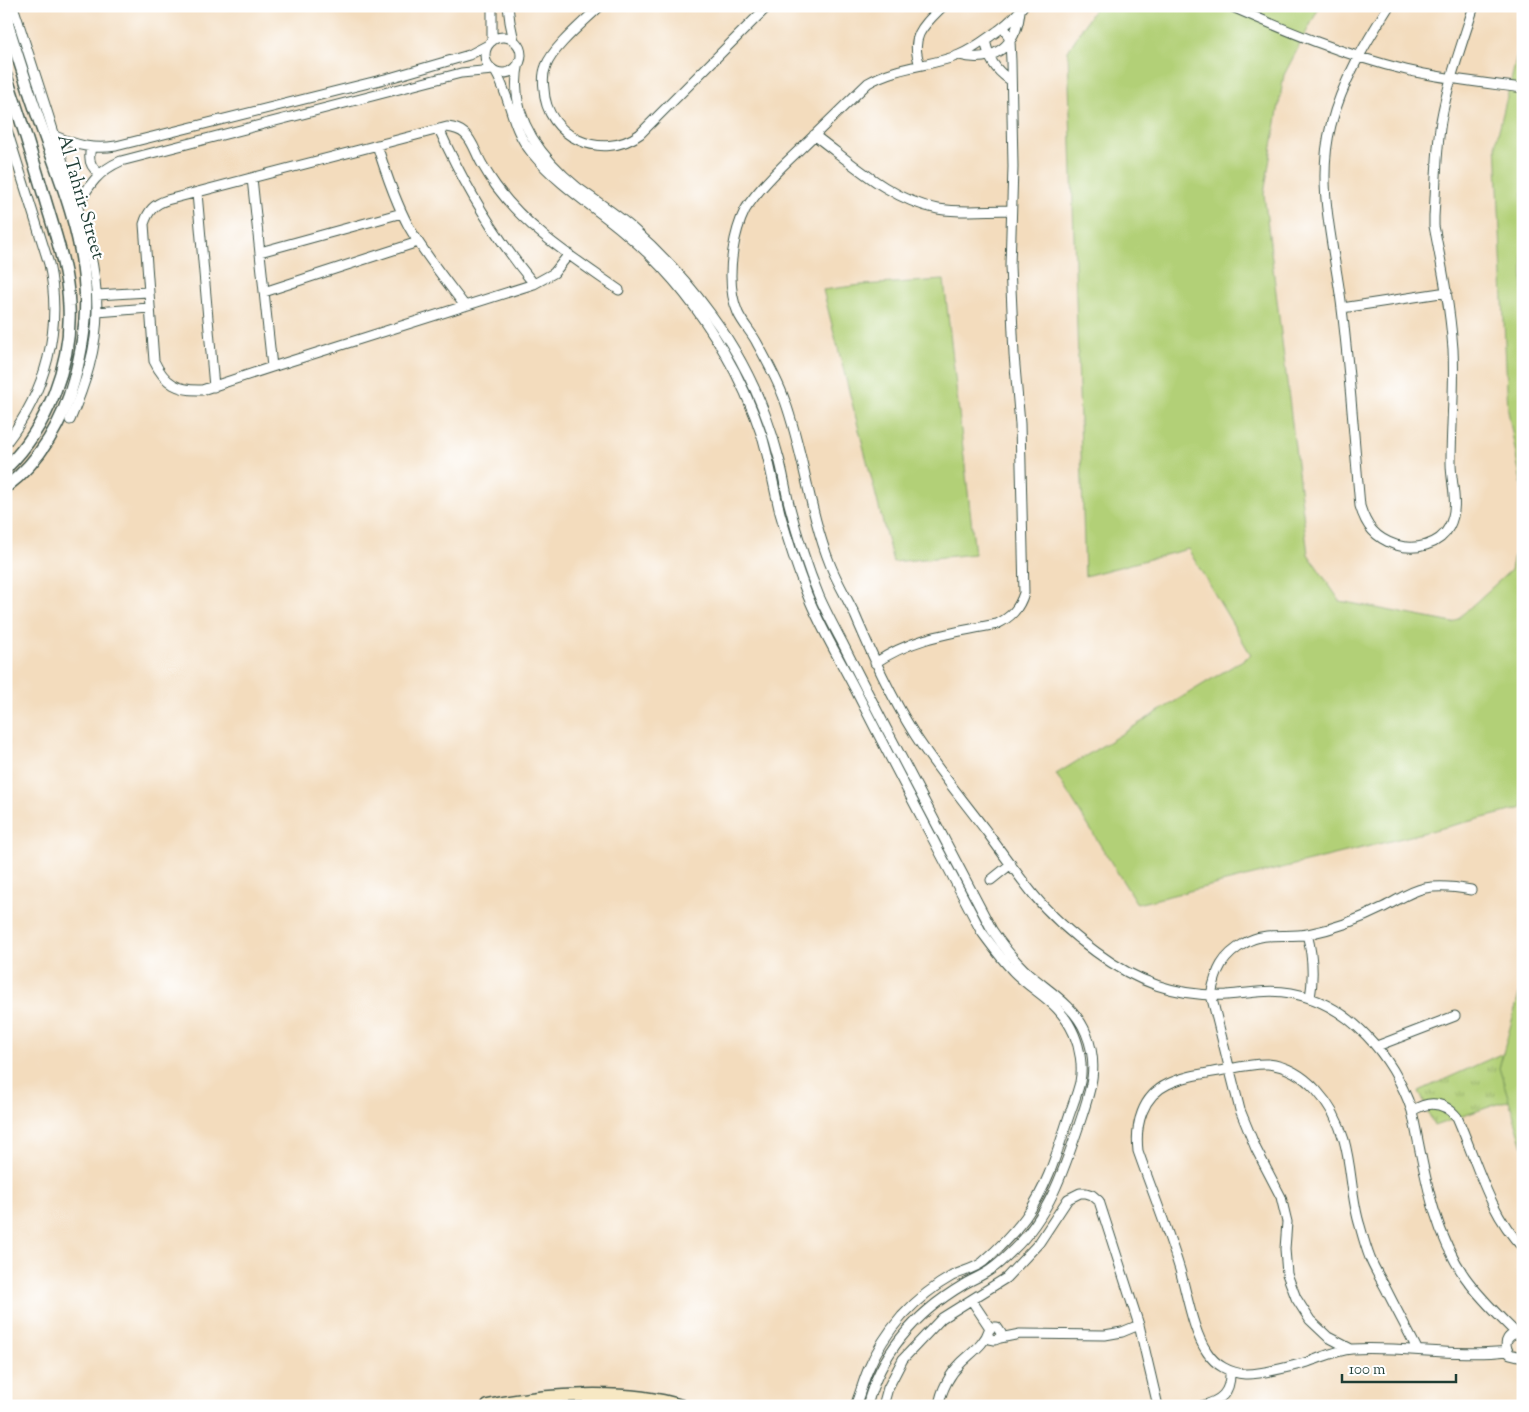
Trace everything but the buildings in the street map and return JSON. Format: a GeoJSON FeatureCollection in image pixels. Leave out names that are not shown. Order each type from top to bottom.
{"type":"FeatureCollection","features":[{"type":"Feature","properties":{"kind":"main road"},"geometry":{"type":"LineString","coordinates":[[488,1406],[528,1399],[582,1395],[630,1396],[681,1406]]}},
{"type":"Feature","properties":{"kind":"street"},"geometry":{"type":"LineString","coordinates":[[13,6],[34,91],[55,136],[78,206],[84,242],[94,268],[97,312],[90,364],[86,381],[70,420]]}},
{"type":"Feature","properties":{"kind":"street"},"geometry":{"type":"LineString","coordinates":[[492,6],[490,43],[485,50],[486,62],[494,71],[506,92],[515,127],[530,151],[549,172],[653,259],[689,300],[724,352],[742,386],[762,437],[785,529],[808,597],[992,930],[1009,953],[1028,973],[1064,1002],[1076,1016],[1085,1032],[1091,1049],[1092,1085],[1065,1168],[1052,1198],[1035,1225],[1014,1249],[990,1271],[964,1284],[940,1301],[917,1320],[897,1341],[879,1371],[867,1406]]}},
{"type":"Feature","properties":{"kind":"street"},"geometry":{"type":"LineString","coordinates":[[508,6],[514,41]]}},
{"type":"Feature","properties":{"kind":"street"},"geometry":{"type":"LineString","coordinates":[[600,6],[554,52],[545,66],[543,81],[546,104],[557,125],[569,136],[582,143],[598,146],[623,144],[640,134],[768,6]]}},
{"type":"Feature","properties":{"kind":"street"},"geometry":{"type":"LineString","coordinates":[[920,65],[916,56],[918,36],[922,27],[943,6]]}},
{"type":"Feature","properties":{"kind":"street"},"geometry":{"type":"LineString","coordinates":[[1230,6],[1302,37],[1357,56],[1407,70],[1523,88]]}},
{"type":"Feature","properties":{"kind":"street"},"geometry":{"type":"LineString","coordinates":[[1389,6],[1357,56],[1331,125],[1325,162],[1327,214],[1342,308],[1360,506],[1364,520],[1373,533],[1385,541],[1398,546],[1415,548],[1426,545],[1443,535],[1449,528],[1454,509],[1455,496],[1451,466],[1453,351],[1447,292],[1434,217],[1436,163],[1442,120],[1451,78],[1474,6]]}},
{"type":"Feature","properties":{"kind":"street"},"geometry":{"type":"LineString","coordinates":[[959,55],[979,58],[1004,48],[1010,41],[1019,22],[1022,9]]}},
{"type":"Feature","properties":{"kind":"street"},"geometry":{"type":"LineString","coordinates":[[1022,9],[985,40],[959,55],[883,74],[868,83],[774,174],[746,209],[738,229],[733,249],[731,270],[733,292],[738,312],[758,344],[784,399],[801,457],[813,512],[830,565],[875,663],[917,738],[1035,897],[1062,925],[1099,954],[1146,983],[1184,992],[1211,995],[1265,991],[1288,992],[1310,998],[1335,1010],[1361,1030],[1377,1046],[1403,1086],[1412,1110],[1432,1205],[1446,1241],[1464,1276],[1482,1299],[1520,1334]]}},
{"type":"Feature","properties":{"kind":"street","name":"Al Tahrir Street"},"geometry":{"type":"LineString","coordinates":[[6,19],[34,91],[61,182],[84,242],[86,310],[85,331],[76,374],[65,409],[47,442],[23,472],[6,487]]}},
{"type":"Feature","properties":{"kind":"street"},"geometry":{"type":"LineString","coordinates":[[875,663],[906,645],[923,639],[997,624],[1007,619],[1016,611],[1022,601],[1024,585],[1020,424],[1012,310],[1011,210],[1013,158],[1010,41],[1004,26]]}},
{"type":"Feature","properties":{"kind":"street"},"geometry":{"type":"LineString","coordinates":[[55,136],[74,144],[92,148],[116,146],[469,55],[499,37],[507,37],[519,47],[521,55],[515,88],[517,101],[524,121],[536,144],[558,170],[629,225],[673,268],[712,316],[744,368],[769,425],[802,550],[820,597],[869,707],[982,931],[997,953],[1015,973],[1060,1010],[1075,1036],[1081,1066],[1080,1081],[1054,1163],[1041,1192],[1024,1218],[1004,1242],[981,1263],[952,1276],[926,1294],[903,1316],[883,1341],[868,1369],[855,1406]]}},
{"type":"Feature","properties":{"kind":"street"},"geometry":{"type":"LineString","coordinates":[[985,40],[988,56],[995,67],[1010,80]]}},
{"type":"Feature","properties":{"kind":"street"},"geometry":{"type":"LineString","coordinates":[[78,206],[88,186],[99,174],[109,166],[121,161],[461,73],[494,71],[506,73],[512,71],[519,62]]}},
{"type":"Feature","properties":{"kind":"street"},"geometry":{"type":"LineString","coordinates":[[393,76],[396,90]]}},
{"type":"Feature","properties":{"kind":"street","name":"Al Tahrir Street"},"geometry":{"type":"LineString","coordinates":[[7,79],[57,240],[67,279],[69,307],[66,350],[56,388],[43,417],[8,462]]}},
{"type":"Feature","properties":{"kind":"street"},"geometry":{"type":"LineString","coordinates":[[6,127],[43,244],[54,294],[54,325],[51,350],[32,404],[6,443]]}},
{"type":"Feature","properties":{"kind":"street"},"geometry":{"type":"LineString","coordinates":[[569,254],[554,273],[534,284],[214,387],[196,391],[178,388],[168,381],[154,361],[144,224],[147,214],[153,207],[162,202],[197,192],[447,127],[464,133],[470,140],[482,164],[497,186],[513,207],[530,224],[619,290]]}},
{"type":"Feature","properties":{"kind":"street"},"geometry":{"type":"LineString","coordinates":[[188,128],[192,143]]}},
{"type":"Feature","properties":{"kind":"street"},"geometry":{"type":"LineString","coordinates":[[439,129],[451,156],[480,209],[500,240],[534,284]]}},
{"type":"Feature","properties":{"kind":"street"},"geometry":{"type":"LineString","coordinates":[[814,135],[884,187],[911,202],[940,209],[1011,210]]}},
{"type":"Feature","properties":{"kind":"street"},"geometry":{"type":"LineString","coordinates":[[377,145],[387,179],[402,213],[418,242],[465,306]]}},
{"type":"Feature","properties":{"kind":"street"},"geometry":{"type":"LineString","coordinates":[[92,148],[89,154],[91,165],[99,174]]}},
{"type":"Feature","properties":{"kind":"street"},"geometry":{"type":"LineString","coordinates":[[252,178],[272,367]]}},
{"type":"Feature","properties":{"kind":"street"},"geometry":{"type":"LineString","coordinates":[[197,192],[214,387]]}},
{"type":"Feature","properties":{"kind":"street"},"geometry":{"type":"LineString","coordinates":[[260,252],[402,213]]}},
{"type":"Feature","properties":{"kind":"street"},"geometry":{"type":"LineString","coordinates":[[43,244],[57,240]]}},
{"type":"Feature","properties":{"kind":"street"},"geometry":{"type":"LineString","coordinates":[[264,292],[418,242]]}},
{"type":"Feature","properties":{"kind":"street"},"geometry":{"type":"LineString","coordinates":[[97,294],[148,292]]}},
{"type":"Feature","properties":{"kind":"street"},"geometry":{"type":"LineString","coordinates":[[1342,308],[1447,292]]}},
{"type":"Feature","properties":{"kind":"street"},"geometry":{"type":"LineString","coordinates":[[97,312],[149,308]]}},
{"type":"Feature","properties":{"kind":"street"},"geometry":{"type":"LineString","coordinates":[[62,369],[76,374]]}},
{"type":"Feature","properties":{"kind":"street"},"geometry":{"type":"LineString","coordinates":[[991,880],[1011,864]]}},
{"type":"Feature","properties":{"kind":"street"},"geometry":{"type":"LineString","coordinates":[[1351,1349],[1328,1337],[1310,1320],[1296,1298],[1287,1274],[1285,1249],[1287,1222],[1281,1197],[1244,1122],[1228,1069],[1211,995],[1214,978],[1221,963],[1232,950],[1247,941],[1263,936],[1307,934],[1360,918],[1385,907],[1404,895],[1426,888],[1448,886],[1471,890]]}},
{"type":"Feature","properties":{"kind":"street"},"geometry":{"type":"LineString","coordinates":[[1307,934],[1312,950],[1313,966],[1310,998]]}},
{"type":"Feature","properties":{"kind":"street"},"geometry":{"type":"LineString","coordinates":[[1377,1046],[1455,1016]]}},
{"type":"Feature","properties":{"kind":"street"},"geometry":{"type":"LineString","coordinates":[[1417,1349],[1371,1260],[1359,1223],[1350,1183],[1344,1141],[1338,1124],[1320,1094],[1307,1081],[1295,1072],[1281,1066],[1266,1064],[1228,1069],[1179,1079],[1165,1085],[1154,1095],[1144,1107],[1138,1121],[1136,1136],[1138,1152],[1179,1268],[1202,1344],[1213,1360],[1230,1371],[1256,1374],[1308,1362],[1332,1353],[1351,1349],[1417,1349],[1481,1353],[1508,1351]]}},
{"type":"Feature","properties":{"kind":"street"},"geometry":{"type":"LineString","coordinates":[[1412,1110],[1421,1105],[1441,1104],[1458,1117],[1487,1193],[1501,1219],[1523,1248]]}},
{"type":"Feature","properties":{"kind":"street"},"geometry":{"type":"LineString","coordinates":[[883,1406],[888,1388],[903,1359],[942,1318],[1006,1278],[1039,1243],[1068,1199],[1080,1193],[1086,1193],[1099,1201],[1139,1325],[1158,1406]]}},
{"type":"Feature","properties":{"kind":"street"},"geometry":{"type":"LineString","coordinates":[[972,1301],[995,1334]]}},
{"type":"Feature","properties":{"kind":"street"},"geometry":{"type":"LineString","coordinates":[[995,1334],[1014,1331],[1020,1334],[1105,1335],[1122,1332],[1139,1325]]}},
{"type":"Feature","properties":{"kind":"street"},"geometry":{"type":"LineString","coordinates":[[939,1406],[944,1388],[951,1375],[977,1349],[991,1344],[995,1334]]}},
{"type":"Feature","properties":{"kind":"street"},"geometry":{"type":"LineString","coordinates":[[1520,1334],[1509,1336],[1506,1344],[1508,1351],[1514,1356],[1521,1356]]}},
{"type":"Feature","properties":{"kind":"street"},"geometry":{"type":"LineString","coordinates":[[1201,1406],[1221,1398],[1229,1386],[1230,1371]]}},
{"type":"Feature","properties":{"kind":"green space"},"geometry":{"type":"Polygon","coordinates":[[[1096,6],[1320,6],[1284,75],[1264,194],[1308,554],[1340,601],[1453,623],[1511,570],[1523,512],[1523,808],[1137,904],[1056,774],[1251,655],[1188,549],[1085,576],[1068,51],[1096,6]]]}},
{"type":"Feature","properties":{"kind":"green space"},"geometry":{"type":"Polygon","coordinates":[[[1523,31],[1523,493],[1508,411],[1496,142],[1523,31]]]}},
{"type":"Feature","properties":{"kind":"green space"},"geometry":{"type":"Polygon","coordinates":[[[944,280],[975,554],[893,562],[823,290],[861,285],[944,280]]]}},
{"type":"Feature","properties":{"kind":"green space"},"geometry":{"type":"Polygon","coordinates":[[[1523,980],[1523,1146],[1499,1068],[1523,980]]]}},
{"type":"Feature","properties":{"kind":"green space"},"geometry":{"type":"Polygon","coordinates":[[[1503,1053],[1499,1068],[1509,1100],[1434,1126],[1419,1091],[1503,1053]]]}}]}
